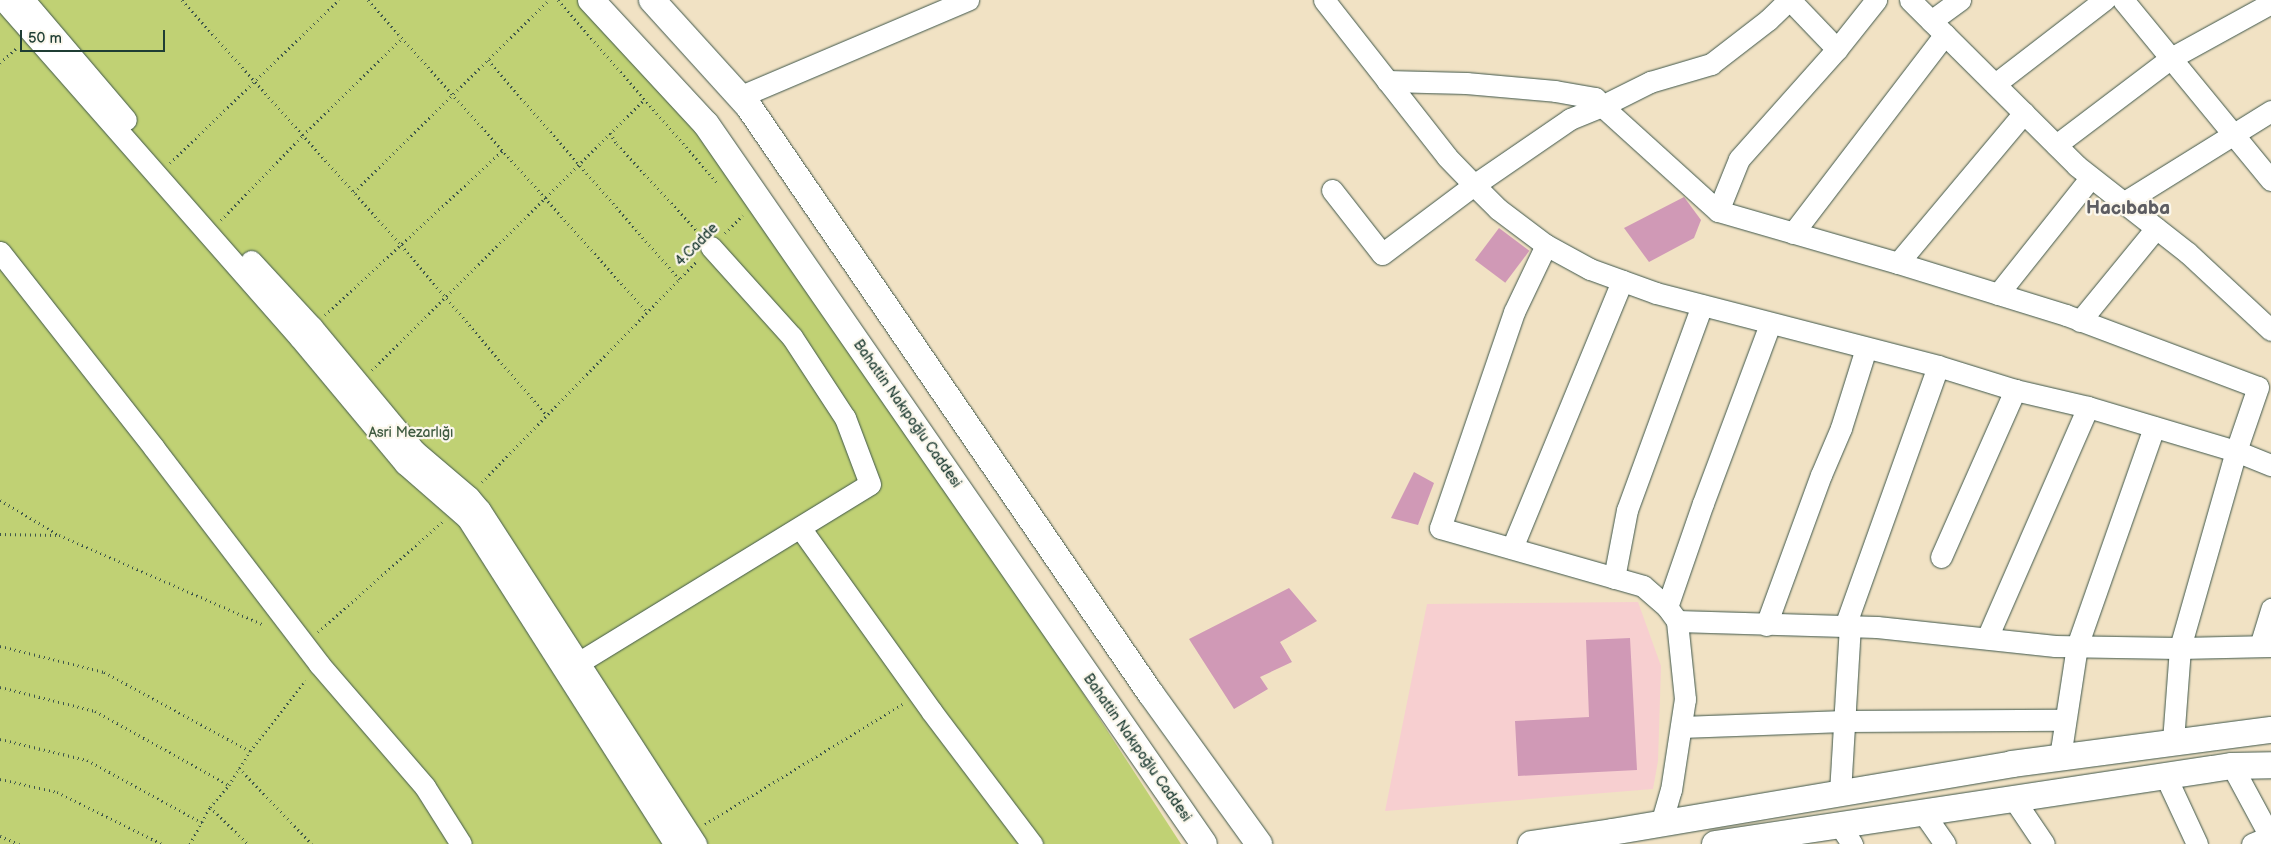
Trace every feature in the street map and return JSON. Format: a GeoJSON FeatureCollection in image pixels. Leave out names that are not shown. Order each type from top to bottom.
{"type":"FeatureCollection","features":[{"type":"Feature","properties":{"kind":"main road","name":"Bahattin Nakıpoğlu Caddesi"},"geometry":{"type":"LineString","coordinates":[[591,0],[706,124],[1204,844]]}},
{"type":"Feature","properties":{"kind":"main road"},"geometry":{"type":"LineString","coordinates":[[652,0],[754,116],[1151,694],[1259,844]]}},
{"type":"Feature","properties":{"kind":"main road"},"geometry":{"type":"LineString","coordinates":[[1531,844],[2060,757],[2271,730]]}},
{"type":"Feature","properties":{"kind":"main road"},"geometry":{"type":"LineString","coordinates":[[1716,844],[1845,834],[1922,811],[2232,766],[2271,765]]}},
{"type":"Feature","properties":{"kind":"street"},"geometry":{"type":"LineString","coordinates":[[3,0],[300,338],[405,464],[463,502],[480,510],[578,663],[686,841]]}},
{"type":"Feature","properties":{"kind":"street"},"geometry":{"type":"LineString","coordinates":[[24,0],[166,167],[312,327],[415,451],[463,502],[467,518],[686,841]]}},
{"type":"Feature","properties":{"kind":"street"},"geometry":{"type":"LineString","coordinates":[[739,97],[968,0]]}},
{"type":"Feature","properties":{"kind":"street"},"geometry":{"type":"LineString","coordinates":[[1324,0],[1447,157],[1474,185],[1498,209],[1546,245],[1590,270],[1770,324],[1938,366],[2015,390],[2088,407],[2236,451],[2271,465]]}},
{"type":"Feature","properties":{"kind":"street"},"geometry":{"type":"LineString","coordinates":[[1332,190],[1382,254],[1474,185],[1570,120],[1650,82],[1711,64],[1768,20],[1790,0],[1837,49]]}},
{"type":"Feature","properties":{"kind":"street"},"geometry":{"type":"LineString","coordinates":[[1718,211],[1739,159],[1837,49],[1876,0]]}},
{"type":"Feature","properties":{"kind":"street"},"geometry":{"type":"LineString","coordinates":[[1910,0],[2056,145],[2091,176],[2188,253],[2271,330]]}},
{"type":"Feature","properties":{"kind":"street"},"geometry":{"type":"LineString","coordinates":[[1793,233],[1938,28],[1960,0]]}},
{"type":"Feature","properties":{"kind":"street"},"geometry":{"type":"LineString","coordinates":[[1995,84],[2104,0]]}},
{"type":"Feature","properties":{"kind":"street"},"geometry":{"type":"LineString","coordinates":[[2123,0],[2271,180]]}},
{"type":"Feature","properties":{"kind":"street"},"geometry":{"type":"LineString","coordinates":[[2056,145],[2172,58],[2271,3]]}},
{"type":"Feature","properties":{"kind":"street"},"geometry":{"type":"LineString","coordinates":[[1387,80],[1466,83],[1555,91],[1595,98],[1718,211],[1998,294],[2080,321],[2258,387],[2236,451],[2180,648],[2173,742]]}},
{"type":"Feature","properties":{"kind":"street"},"geometry":{"type":"LineString","coordinates":[[2124,202],[2271,111]]}},
{"type":"Feature","properties":{"kind":"street"},"geometry":{"type":"LineString","coordinates":[[1898,263],[2024,113]]}},
{"type":"Feature","properties":{"kind":"street"},"geometry":{"type":"LineString","coordinates":[[1998,294],[2091,176]]}},
{"type":"Feature","properties":{"kind":"street"},"geometry":{"type":"LineString","coordinates":[[2080,321],[2156,228]]}},
{"type":"Feature","properties":{"kind":"street"},"geometry":{"type":"LineString","coordinates":[[1546,245],[1514,312],[1440,528],[1644,586],[1672,614],[1766,625],[1878,627],[2077,646],[2180,648],[2265,646],[2271,609]]}},
{"type":"Feature","properties":{"kind":"street"},"geometry":{"type":"LineString","coordinates":[[578,663],[801,529],[870,484],[845,418],[792,337],[711,247]]}},
{"type":"Feature","properties":{"kind":"street"},"geometry":{"type":"LineString","coordinates":[[0,252],[319,664],[425,787],[461,844]]}},
{"type":"Feature","properties":{"kind":"street"},"geometry":{"type":"LineString","coordinates":[[1512,548],[1622,281]]}},
{"type":"Feature","properties":{"kind":"street"},"geometry":{"type":"LineString","coordinates":[[1614,578],[1627,510],[1702,305]]}},
{"type":"Feature","properties":{"kind":"street"},"geometry":{"type":"LineString","coordinates":[[1661,824],[1671,790],[1685,699],[1672,614],[1703,503],[1770,324]]}},
{"type":"Feature","properties":{"kind":"street"},"geometry":{"type":"LineString","coordinates":[[1766,625],[1821,475],[1841,428],[1866,348]]}},
{"type":"Feature","properties":{"kind":"street"},"geometry":{"type":"LineString","coordinates":[[1840,793],[1847,626],[1938,366]]}},
{"type":"Feature","properties":{"kind":"street"},"geometry":{"type":"LineString","coordinates":[[1941,558],[2015,390]]}},
{"type":"Feature","properties":{"kind":"street"},"geometry":{"type":"LineString","coordinates":[[1987,638],[2088,407]]}},
{"type":"Feature","properties":{"kind":"street"},"geometry":{"type":"LineString","coordinates":[[2060,757],[2077,646],[2154,426]]}},
{"type":"Feature","properties":{"kind":"street"},"geometry":{"type":"LineString","coordinates":[[801,529],[1032,844]]}},
{"type":"Feature","properties":{"kind":"street"},"geometry":{"type":"LineString","coordinates":[[1681,727],[1844,721],[2065,720]]}},
{"type":"Feature","properties":{"kind":"street"},"geometry":{"type":"LineString","coordinates":[[2232,766],[2266,839]]}},
{"type":"Feature","properties":{"kind":"street"},"geometry":{"type":"LineString","coordinates":[[2165,775],[2197,844]]}},
{"type":"Feature","properties":{"kind":"street"},"geometry":{"type":"LineString","coordinates":[[2013,798],[2044,844]]}},
{"type":"Feature","properties":{"kind":"street"},"geometry":{"type":"LineString","coordinates":[[1922,811],[1945,844]]}},
{"type":"Feature","properties":{"kind":"path"},"geometry":{"type":"LineString","coordinates":[[182,0],[401,245],[546,415]]}},
{"type":"Feature","properties":{"kind":"path"},"geometry":{"type":"LineString","coordinates":[[166,167],[339,0]]}},
{"type":"Feature","properties":{"kind":"path"},"geometry":{"type":"LineString","coordinates":[[368,0],[647,312]]}},
{"type":"Feature","properties":{"kind":"path"},"geometry":{"type":"LineString","coordinates":[[354,192],[549,0]]}},
{"type":"Feature","properties":{"kind":"path"},"geometry":{"type":"LineString","coordinates":[[558,0],[719,185]]}},
{"type":"Feature","properties":{"kind":"path"},"geometry":{"type":"LineString","coordinates":[[0,63],[32,35]]}},
{"type":"Feature","properties":{"kind":"path"},"geometry":{"type":"LineString","coordinates":[[217,224],[302,135],[402,38]]}},
{"type":"Feature","properties":{"kind":"path"},"geometry":{"type":"LineString","coordinates":[[488,60],[679,279]]}},
{"type":"Feature","properties":{"kind":"path"},"geometry":{"type":"LineString","coordinates":[[359,383],[644,100]]}},
{"type":"Feature","properties":{"kind":"path"},"geometry":{"type":"LineString","coordinates":[[610,133],[617,144],[711,247]]}},
{"type":"Feature","properties":{"kind":"path"},"geometry":{"type":"LineString","coordinates":[[312,327],[503,150]]}},
{"type":"Feature","properties":{"kind":"path","name":"4.Cadde"},"geometry":{"type":"LineString","coordinates":[[305,644],[463,502],[744,213],[738,206]]}},
{"type":"Feature","properties":{"kind":"path"},"geometry":{"type":"LineString","coordinates":[[0,500],[59,535],[269,627]]}},
{"type":"Feature","properties":{"kind":"path"},"geometry":{"type":"LineString","coordinates":[[0,534],[59,535]]}},
{"type":"Feature","properties":{"kind":"path"},"geometry":{"type":"LineString","coordinates":[[0,646],[104,672],[250,751]]}},
{"type":"Feature","properties":{"kind":"path"},"geometry":{"type":"LineString","coordinates":[[190,844],[210,807],[229,785],[250,751],[319,664]]}},
{"type":"Feature","properties":{"kind":"path"},"geometry":{"type":"LineString","coordinates":[[0,687],[95,711],[229,785]]}},
{"type":"Feature","properties":{"kind":"path"},"geometry":{"type":"LineString","coordinates":[[686,841],[920,693]]}},
{"type":"Feature","properties":{"kind":"path"},"geometry":{"type":"LineString","coordinates":[[0,739],[87,760],[203,823]]}},
{"type":"Feature","properties":{"kind":"path"},"geometry":{"type":"LineString","coordinates":[[239,768],[312,844]]}},
{"type":"Feature","properties":{"kind":"path"},"geometry":{"type":"LineString","coordinates":[[0,779],[57,792],[162,844]]}},
{"type":"Feature","properties":{"kind":"path"},"geometry":{"type":"LineString","coordinates":[[210,807],[248,844]]}},
{"type":"Feature","properties":{"kind":"path"},"geometry":{"type":"LineString","coordinates":[[0,836],[19,844]]}},
{"type":"Feature","properties":{"kind":"shaded area"},"geometry":{"type":"Polygon","coordinates":[[[1638,602],[1661,666],[1658,761],[1653,789],[1385,811],[1427,604],[1638,602]]]}},
{"type":"Feature","properties":{"kind":"green space","name":"Asri Mezarlığı"},"geometry":{"type":"Polygon","coordinates":[[[0,0],[584,0],[709,140],[977,530],[1181,844],[0,844],[0,0]]]}},
{"type":"Feature","properties":{"kind":"building"},"geometry":{"type":"Polygon","coordinates":[[[1684,197],[1701,220],[1694,238],[1649,262],[1624,228],[1684,197]]]}},
{"type":"Feature","properties":{"kind":"building"},"geometry":{"type":"Polygon","coordinates":[[[1499,228],[1529,251],[1505,283],[1475,260],[1499,228]]]}},
{"type":"Feature","properties":{"kind":"building"},"geometry":{"type":"Polygon","coordinates":[[[1414,472],[1434,483],[1418,525],[1391,518],[1414,472]]]}},
{"type":"Feature","properties":{"kind":"building"},"geometry":{"type":"Polygon","coordinates":[[[1289,588],[1317,621],[1280,642],[1292,662],[1260,677],[1268,689],[1234,709],[1189,639],[1289,588]]]}},
{"type":"Feature","properties":{"kind":"building"},"geometry":{"type":"Polygon","coordinates":[[[1630,638],[1637,770],[1518,776],[1515,721],[1589,717],[1586,640],[1630,638]]]}},
{"type":"Feature","properties":{"kind":"district","name":"Hacıbaba"},"geometry":{"type":"Point","coordinates":[2128,209]}}]}
